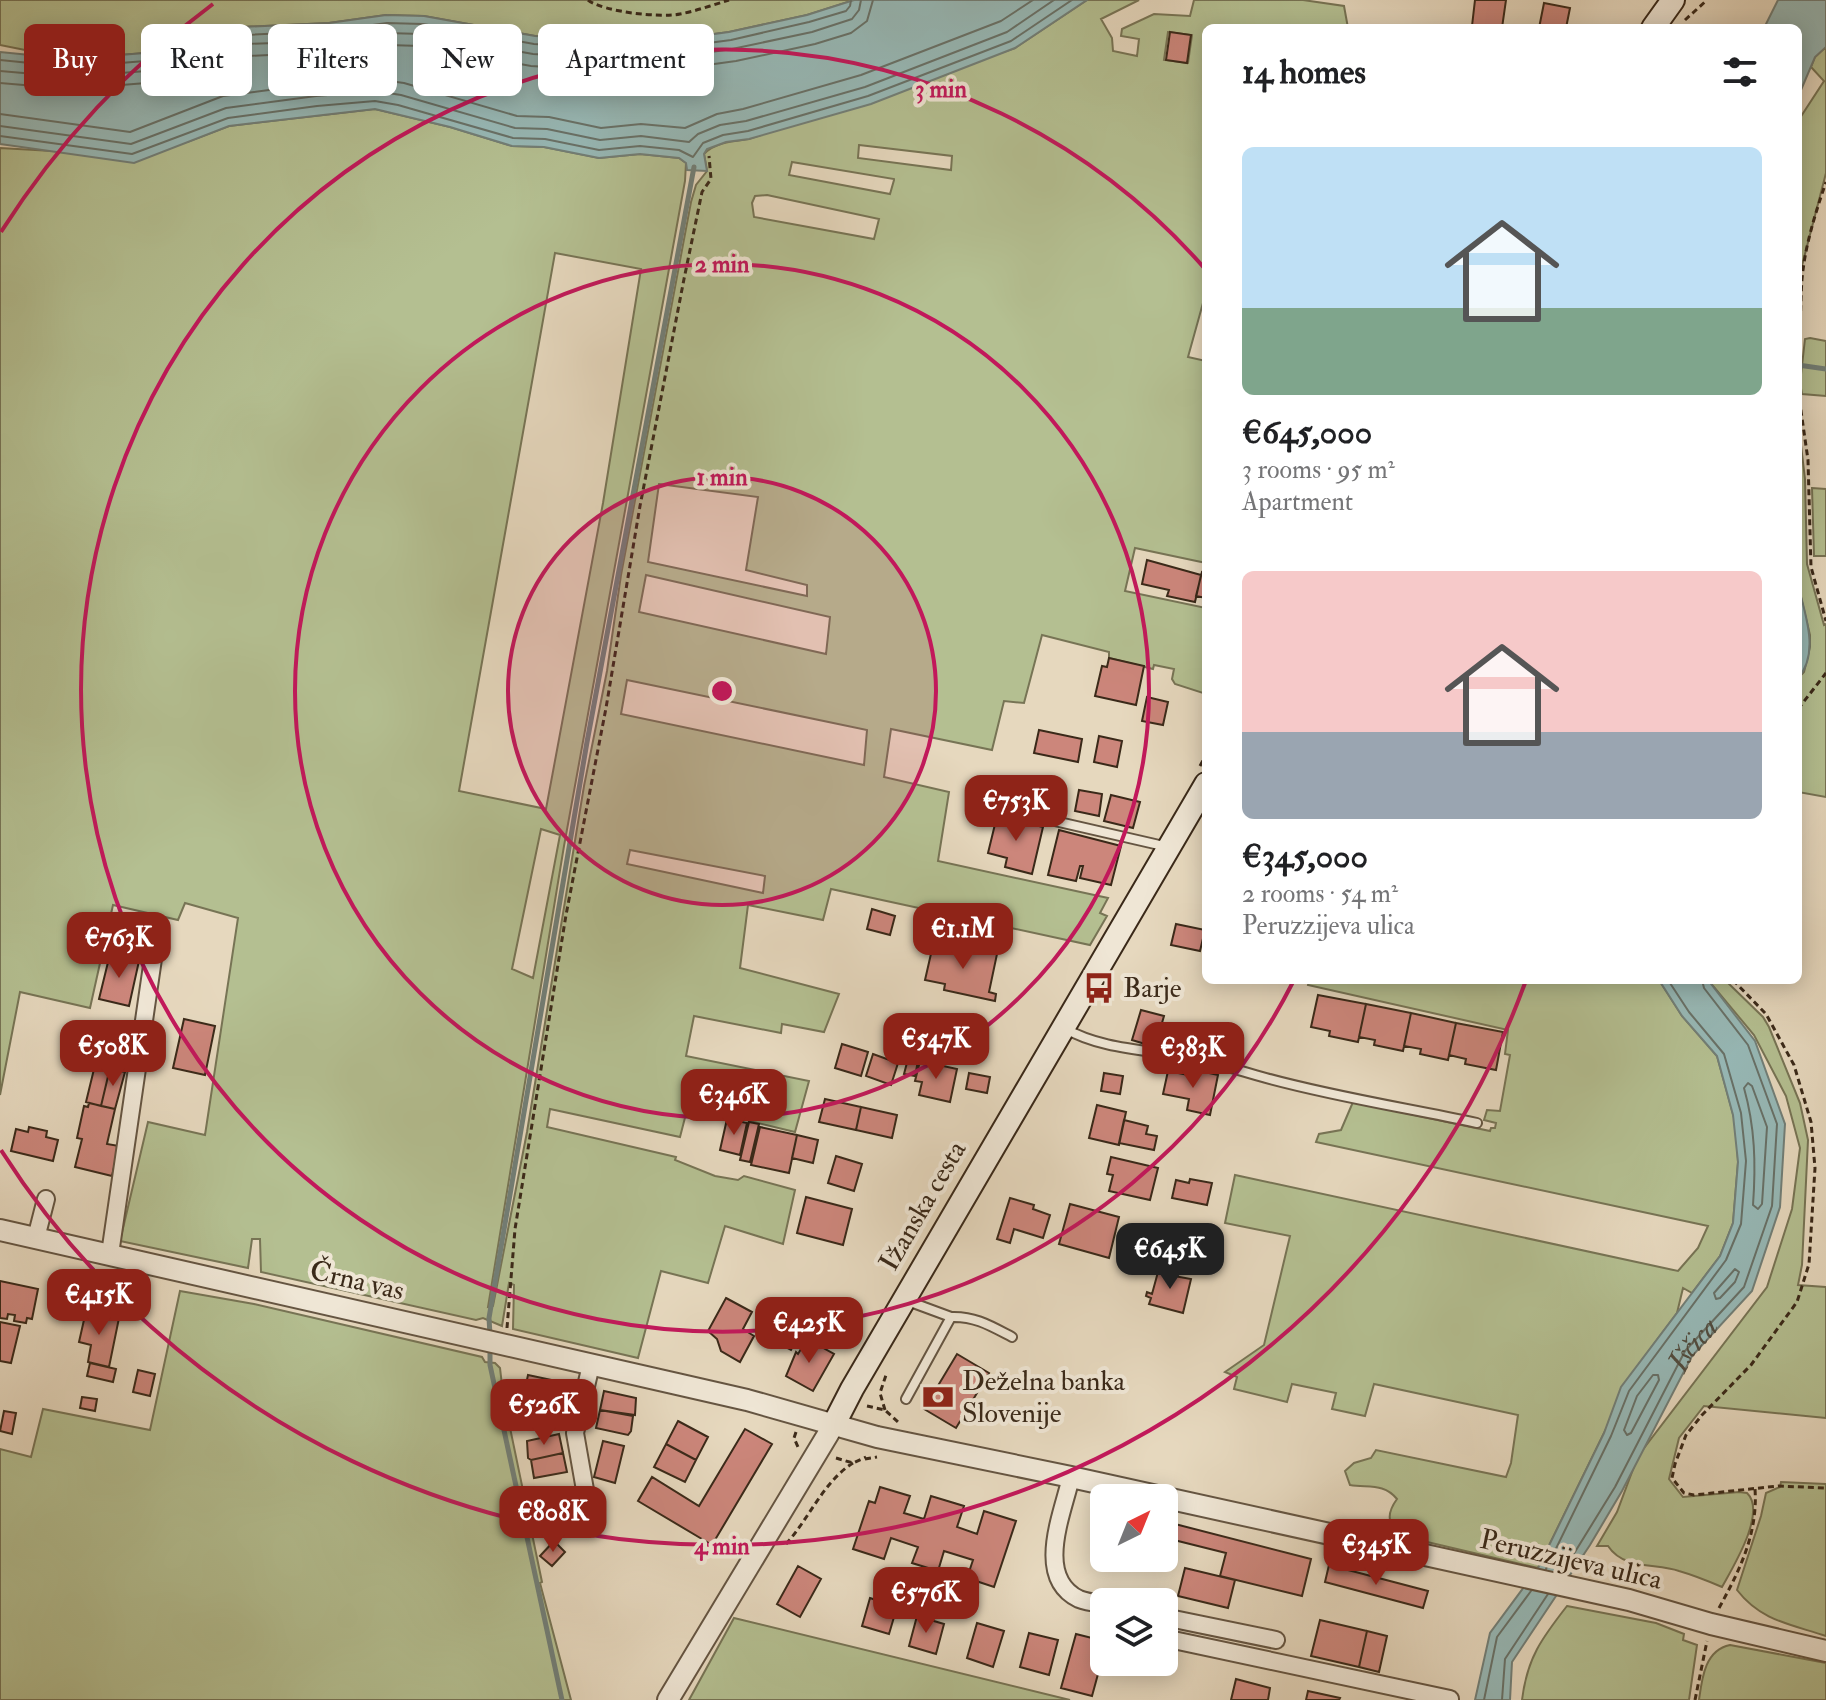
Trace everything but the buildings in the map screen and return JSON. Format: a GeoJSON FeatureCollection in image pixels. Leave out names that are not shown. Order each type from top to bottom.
{"type":"FeatureCollection","features":[{"type":"Feature","properties":{"kind":"main road"},"geometry":{"type":"LineString","coordinates":[[1656,24],[1673,0]]}},
{"type":"Feature","properties":{"kind":"main road","name":"Ižanska cesta"},"geometry":{"type":"LineString","coordinates":[[833,1426],[1169,847],[1202,798]]}},
{"type":"Feature","properties":{"kind":"street"},"geometry":{"type":"LineString","coordinates":[[110,1254],[155,945]]}},
{"type":"Feature","properties":{"kind":"street"},"geometry":{"type":"LineString","coordinates":[[36,1238],[46,1199]]}},
{"type":"Feature","properties":{"kind":"street","name":"Črna vas"},"geometry":{"type":"LineString","coordinates":[[0,1230],[495,1337],[591,1365],[747,1400],[833,1426]]}},
{"type":"Feature","properties":{"kind":"street"},"geometry":{"type":"LineString","coordinates":[[588,1507],[575,1433],[591,1365]]}},
{"type":"Feature","properties":{"kind":"street","name":"Peruzzijeva ulica"},"geometry":{"type":"LineString","coordinates":[[833,1426],[1629,1600],[1711,1624],[1826,1651]]}},
{"type":"Feature","properties":{"kind":"street","name":"Ižanska cesta"},"geometry":{"type":"LineString","coordinates":[[668,1700],[833,1426]]}},
{"type":"Feature","properties":{"kind":"street"},"geometry":{"type":"LineString","coordinates":[[1071,1477],[1053,1559],[1056,1576],[1064,1588],[1080,1599],[1090,1601]]}},
{"type":"Feature","properties":{"kind":"street"},"geometry":{"type":"LineString","coordinates":[[1178,1620],[1276,1640]]}},
{"type":"Feature","properties":{"kind":"street"},"geometry":{"type":"LineString","coordinates":[[1178,1641],[1450,1699]]}},
{"type":"Feature","properties":{"kind":"lane"},"geometry":{"type":"LineString","coordinates":[[981,804],[1169,847]]}},
{"type":"Feature","properties":{"kind":"lane"},"geometry":{"type":"LineString","coordinates":[[1064,1027],[1080,1036],[1138,1052],[1187,1057],[1267,1078],[1477,1123]]}},
{"type":"Feature","properties":{"kind":"lane"},"geometry":{"type":"LineString","coordinates":[[904,1300],[951,1317],[968,1316],[1012,1337]]}},
{"type":"Feature","properties":{"kind":"lane"},"geometry":{"type":"LineString","coordinates":[[906,1399],[951,1317]]}},
{"type":"Feature","properties":{"kind":"path"},"geometry":{"type":"LineString","coordinates":[[588,0],[594,5],[637,13],[677,15],[729,0]]}},
{"type":"Feature","properties":{"kind":"path"},"geometry":{"type":"LineString","coordinates":[[1680,24],[1707,0]]}},
{"type":"Feature","properties":{"kind":"path"},"geometry":{"type":"LineString","coordinates":[[495,1337],[566,915],[606,708],[640,506],[702,192],[711,179],[709,156]]}},
{"type":"Feature","properties":{"kind":"path"},"geometry":{"type":"LineString","coordinates":[[1802,279],[1812,222],[1826,182]]}},
{"type":"Feature","properties":{"kind":"path"},"geometry":{"type":"LineString","coordinates":[[1802,418],[1808,460],[1811,567],[1826,621]]}},
{"type":"Feature","properties":{"kind":"path"},"geometry":{"type":"LineString","coordinates":[[1802,704],[1826,673]]}},
{"type":"Feature","properties":{"kind":"path"},"geometry":{"type":"LineString","coordinates":[[1737,984],[1766,1014],[1794,1065],[1811,1122],[1815,1168],[1809,1264],[1797,1302],[1751,1365],[1686,1435],[1672,1478],[1684,1493],[1694,1495],[1778,1486],[1826,1488]]}},
{"type":"Feature","properties":{"kind":"path"},"geometry":{"type":"LineString","coordinates":[[876,1408],[885,1410],[889,1415]]}},
{"type":"Feature","properties":{"kind":"path"},"geometry":{"type":"LineString","coordinates":[[796,1432],[794,1438],[798,1448],[803,1450]]}},
{"type":"Feature","properties":{"kind":"path"},"geometry":{"type":"LineString","coordinates":[[842,1460],[853,1463],[865,1459],[869,1451]]}},
{"type":"Feature","properties":{"kind":"path"},"geometry":{"type":"LineString","coordinates":[[1695,1700],[1711,1624],[1749,1546],[1757,1512],[1755,1489]]}},
{"type":"Feature","properties":{"kind":"green space"},"geometry":{"type":"Polygon","coordinates":[[[0,0],[854,0],[807,15],[714,34],[714,24],[538,24],[538,36],[522,34],[522,24],[468,24],[424,16],[386,15],[329,23],[252,27],[252,24],[141,24],[141,53],[125,55],[125,24],[24,24],[24,50],[0,45],[0,0]]]}},
{"type":"Feature","properties":{"kind":"green space"},"geometry":{"type":"Polygon","coordinates":[[[1087,0],[1139,0],[1101,19],[1112,38],[1113,51],[1137,56],[1139,39],[1121,36],[1122,29],[1154,14],[1190,16],[1194,0],[1303,0],[1344,6],[1347,24],[1202,24],[1202,307],[1188,357],[1202,360],[1202,562],[1135,548],[1125,591],[1202,607],[1202,693],[1175,684],[1172,679],[1174,669],[1154,665],[1153,669],[1109,658],[1109,652],[1042,635],[1024,703],[1004,701],[992,750],[891,729],[884,777],[949,792],[938,861],[1108,898],[1100,913],[1107,916],[1090,945],[831,889],[823,920],[748,905],[740,968],[839,994],[824,1032],[782,1024],[781,1033],[694,1016],[686,1056],[809,1081],[795,1132],[688,1106],[680,1137],[550,1109],[547,1127],[676,1157],[675,1160],[715,1176],[738,1180],[744,1176],[795,1190],[783,1244],[725,1226],[708,1283],[661,1271],[638,1358],[513,1329],[514,1285],[509,1283],[502,1326],[483,1318],[476,1320],[261,1272],[260,1239],[252,1239],[248,1268],[120,1241],[148,1122],[205,1135],[238,918],[185,903],[178,920],[113,905],[90,1008],[20,992],[0,1095],[0,148],[70,152],[187,142],[229,126],[375,109],[512,146],[544,147],[599,158],[640,154],[679,158],[686,163],[564,846],[488,1307],[493,1306],[527,1132],[621,575],[691,202],[696,185],[707,171],[704,154],[731,141],[749,139],[1015,48],[1087,0]],[[1168,32],[1164,60],[1188,63],[1192,35],[1168,32]],[[859,145],[858,158],[951,170],[952,156],[859,145]],[[792,162],[789,175],[890,194],[894,179],[792,162]],[[767,195],[755,196],[752,203],[754,217],[874,239],[879,219],[767,195]],[[555,253],[459,791],[546,809],[603,503],[641,269],[555,253]],[[659,484],[648,562],[807,596],[807,585],[746,570],[758,497],[659,484]],[[646,575],[639,612],[826,654],[830,617],[646,575]],[[627,680],[621,714],[864,765],[867,730],[627,680]],[[541,829],[512,969],[533,978],[560,835],[541,829]],[[630,850],[627,864],[763,893],[765,876],[630,850]]]}},
{"type":"Feature","properties":{"kind":"green space"},"geometry":{"type":"Polygon","coordinates":[[[1826,47],[1826,173],[1802,266],[1802,115],[1824,81],[1811,67],[1815,57],[1826,47]]]}},
{"type":"Feature","properties":{"kind":"green space"},"geometry":{"type":"Polygon","coordinates":[[[1805,339],[1826,341],[1826,396],[1802,394],[1805,339]]]}},
{"type":"Feature","properties":{"kind":"green space"},"geometry":{"type":"Polygon","coordinates":[[[1802,454],[1807,564],[1826,624],[1826,797],[1802,793],[1802,674],[1810,647],[1802,602],[1802,454]]]}},
{"type":"Feature","properties":{"kind":"green space"},"geometry":{"type":"Polygon","coordinates":[[[1812,488],[1826,489],[1826,556],[1814,556],[1812,488]]]}},
{"type":"Feature","properties":{"kind":"green space"},"geometry":{"type":"Polygon","coordinates":[[[1662,984],[1682,1016],[1717,1056],[1736,1125],[1738,1162],[1733,1223],[1720,1256],[1692,1293],[1683,1288],[1677,1313],[1622,1387],[1607,1427],[1538,1568],[1406,1537],[1390,1521],[1397,1499],[1381,1488],[1350,1485],[1345,1471],[1354,1463],[1371,1458],[1376,1450],[1506,1477],[1518,1415],[1374,1384],[1365,1416],[1332,1409],[1336,1393],[1292,1384],[1287,1402],[1234,1389],[1237,1377],[1225,1372],[1264,1345],[1290,1236],[1225,1223],[1235,1175],[1678,1271],[1698,1248],[1708,1226],[1316,1142],[1319,1134],[1341,1130],[1353,1102],[1490,1131],[1496,1123],[1484,1120],[1487,1110],[1500,1111],[1510,1055],[1505,1054],[1508,1030],[1308,985],[1662,984]]]}},
{"type":"Feature","properties":{"kind":"green space"},"geometry":{"type":"Polygon","coordinates":[[[1711,984],[1729,984],[1763,1017],[1800,1103],[1808,1140],[1802,1265],[1798,1285],[1826,1287],[1826,1418],[1704,1406],[1679,1438],[1669,1479],[1683,1497],[1739,1492],[1747,1493],[1752,1502],[1751,1526],[1722,1587],[1679,1571],[1631,1562],[1622,1559],[1608,1546],[1597,1546],[1617,1512],[1638,1456],[1767,1287],[1792,1209],[1800,1148],[1786,1096],[1754,1035],[1711,984]]]}},
{"type":"Feature","properties":{"kind":"green space"},"geometry":{"type":"Polygon","coordinates":[[[180,1291],[254,1304],[482,1357],[485,1362],[495,1363],[500,1368],[540,1583],[571,1700],[0,1700],[0,1449],[31,1457],[43,1409],[150,1430],[180,1291]]]}},
{"type":"Feature","properties":{"kind":"green space"},"geometry":{"type":"Polygon","coordinates":[[[1781,1482],[1826,1484],[1826,1636],[1766,1615],[1737,1590],[1766,1493],[1780,1487],[1781,1482]]]}},
{"type":"Feature","properties":{"kind":"green space"},"geometry":{"type":"Polygon","coordinates":[[[1567,1606],[1656,1623],[1684,1634],[1683,1640],[1697,1645],[1689,1700],[1522,1700],[1537,1649],[1567,1606]]]}},
{"type":"Feature","properties":{"kind":"green space"},"geometry":{"type":"Polygon","coordinates":[[[734,1618],[1070,1700],[689,1700],[734,1618]]]}},
{"type":"Feature","properties":{"kind":"green space"},"geometry":{"type":"Polygon","coordinates":[[[1730,1645],[1826,1663],[1826,1700],[1699,1700],[1706,1666],[1715,1653],[1730,1645]]]}},
{"type":"Feature","properties":{"kind":"water"},"geometry":{"type":"Polygon","coordinates":[[[854,0],[1087,0],[1015,48],[871,104],[707,149],[704,154],[707,171],[687,170],[686,163],[679,158],[640,154],[599,158],[544,147],[512,146],[375,109],[229,126],[134,163],[0,144],[0,52],[24,54],[24,96],[125,96],[125,55],[141,53],[141,96],[252,96],[252,27],[268,26],[268,96],[397,96],[397,24],[307,24],[386,15],[424,16],[468,24],[413,24],[413,96],[522,96],[522,34],[538,36],[538,96],[714,96],[714,34],[807,15],[854,0]]]}},
{"type":"Feature","properties":{"kind":"water"},"geometry":{"type":"Polygon","coordinates":[[[1778,0],[1826,0],[1826,47],[1815,57],[1802,88],[1802,24],[1766,24],[1778,0]]]}},
{"type":"Feature","properties":{"kind":"water"},"geometry":{"type":"Polygon","coordinates":[[[1802,601],[1810,645],[1802,672],[1802,601]]]}},
{"type":"Feature","properties":{"kind":"water","name":"Iščica"},"geometry":{"type":"Polygon","coordinates":[[[1662,984],[1711,984],[1755,1041],[1785,1124],[1780,1207],[1752,1291],[1692,1356],[1622,1491],[1512,1662],[1510,1700],[1475,1700],[1490,1633],[1538,1568],[1604,1433],[1621,1387],[1720,1256],[1733,1223],[1738,1162],[1733,1115],[1717,1056],[1682,1016],[1662,984]]]}},
{"type":"Feature","properties":{"kind":"waterway"},"geometry":{"type":"LineString","coordinates":[[490,1335],[489,1318],[587,742],[694,167]]}},
{"type":"Feature","properties":{"kind":"waterway"},"geometry":{"type":"LineString","coordinates":[[1802,366],[1826,369]]}},
{"type":"Feature","properties":{"kind":"waterway"},"geometry":{"type":"LineString","coordinates":[[490,1349],[490,1365],[562,1700]]}},
{"type":"Feature","properties":{"kind":"place","name":"Barje"},"geometry":{"type":"Point","coordinates":[1099,988]}},
{"type":"Feature","properties":{"kind":"place","name":"Deželna banka Slovenije"},"geometry":{"type":"Point","coordinates":[938,1397]}}]}
